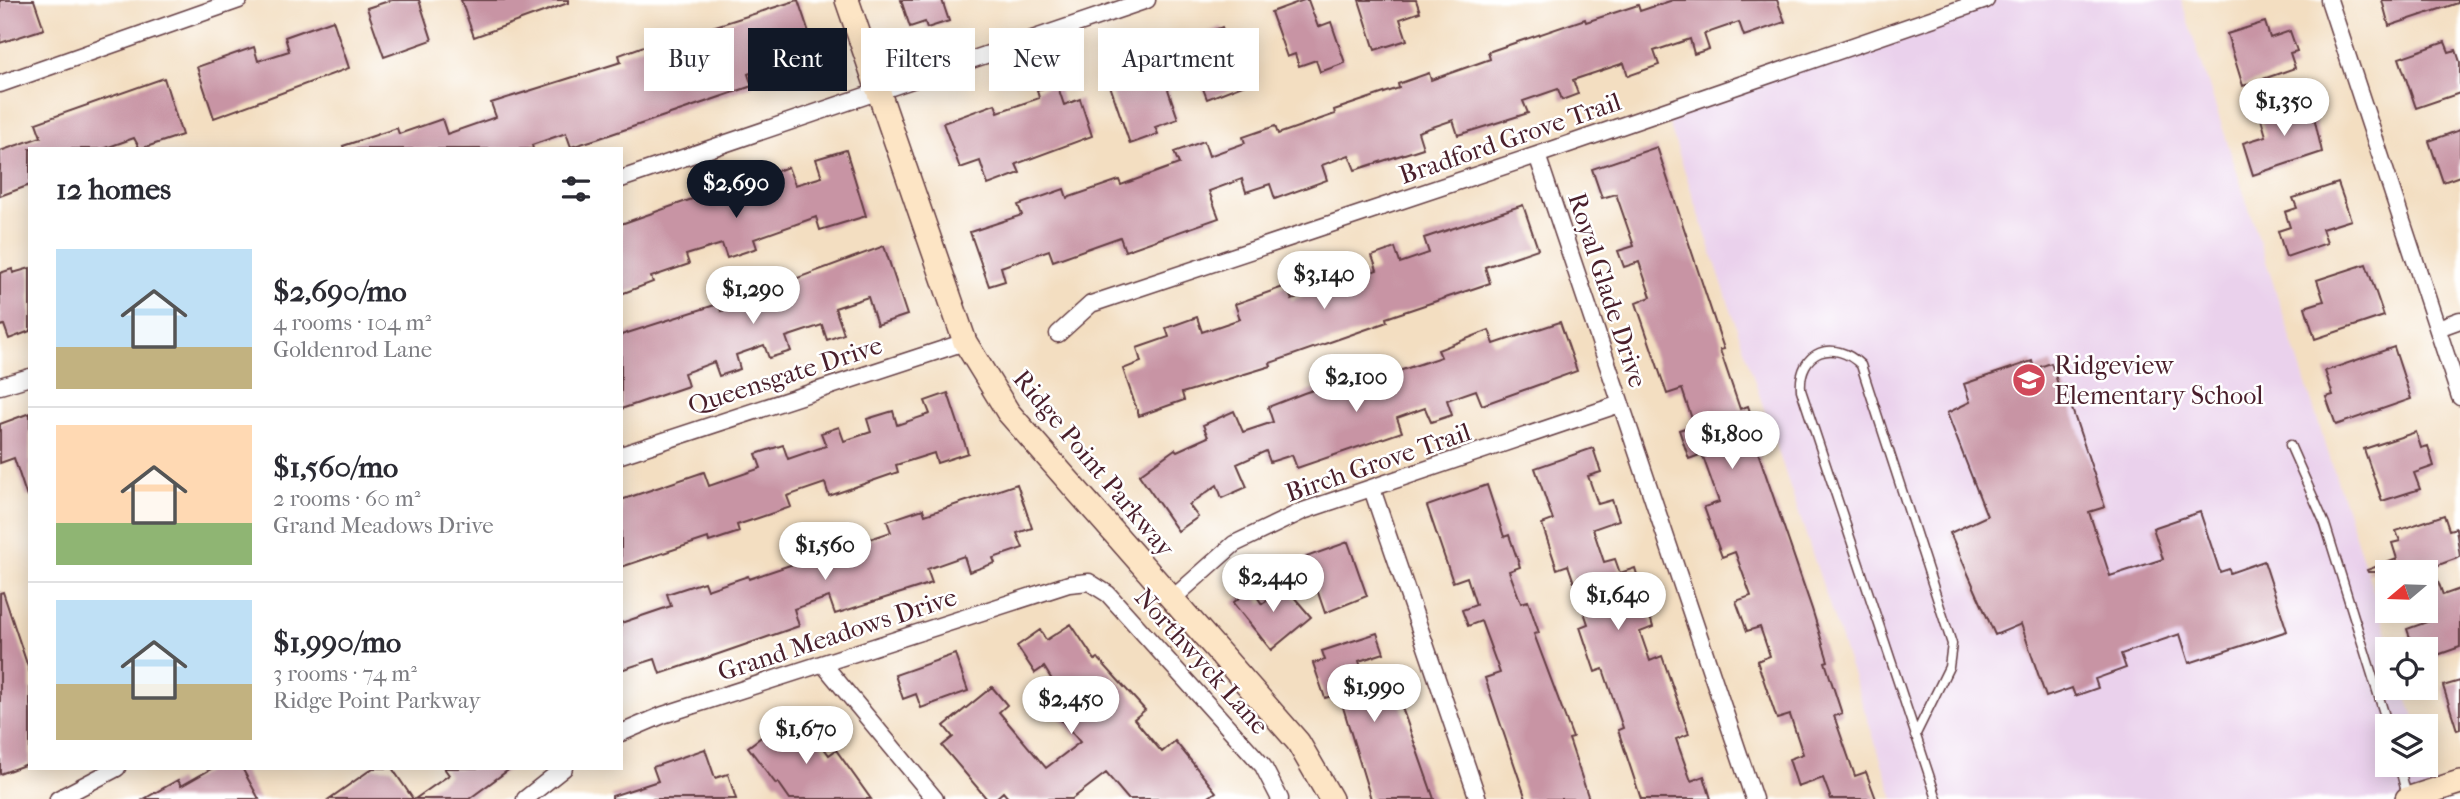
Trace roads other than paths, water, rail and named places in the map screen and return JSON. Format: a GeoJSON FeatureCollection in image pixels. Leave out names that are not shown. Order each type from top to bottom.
{"type":"FeatureCollection","features":[{"type":"Feature","properties":{"kind":"street"},"geometry":{"type":"LineString","coordinates":[[0,84],[239,0]]}},
{"type":"Feature","properties":{"kind":"street","name":"Ridge Point Parkway"},"geometry":{"type":"LineString","coordinates":[[847,0],[965,342],[1008,412],[1298,742],[1331,799]]}},
{"type":"Feature","properties":{"kind":"street"},"geometry":{"type":"LineString","coordinates":[[623,178],[1147,0]]}},
{"type":"Feature","properties":{"kind":"street","name":"Bradford Grove Trail"},"geometry":{"type":"LineString","coordinates":[[1058,334],[1091,304],[1537,155],[1986,0]]}},
{"type":"Feature","properties":{"kind":"street"},"geometry":{"type":"LineString","coordinates":[[2329,0],[2460,397]]}},
{"type":"Feature","properties":{"kind":"street","name":"Royal Glade Drive"},"geometry":{"type":"LineString","coordinates":[[1537,155],[1754,799]]}},
{"type":"Feature","properties":{"kind":"street"},"geometry":{"type":"LineString","coordinates":[[2438,328],[2460,320]]}},
{"type":"Feature","properties":{"kind":"street","name":"Queensgate Drive"},"geometry":{"type":"LineString","coordinates":[[623,455],[965,342]]}},
{"type":"Feature","properties":{"kind":"street"},"geometry":{"type":"LineString","coordinates":[[0,386],[28,378]]}},
{"type":"Feature","properties":{"kind":"street","name":"Birch Grove Trail"},"geometry":{"type":"LineString","coordinates":[[1171,600],[1234,544],[1303,512],[1620,404]]}},
{"type":"Feature","properties":{"kind":"street"},"geometry":{"type":"LineString","coordinates":[[1372,489],[1478,799]]}},
{"type":"Feature","properties":{"kind":"street","name":"Northwyck Lane"},"geometry":{"type":"LineString","coordinates":[[1069,584],[1089,582],[1108,594],[1263,766],[1280,799]]}},
{"type":"Feature","properties":{"kind":"street","name":"Grand Meadows Drive"},"geometry":{"type":"LineString","coordinates":[[623,732],[663,715],[824,666],[1069,584]]}},
{"type":"Feature","properties":{"kind":"street"},"geometry":{"type":"LineString","coordinates":[[824,666],[935,799]]}},
{"type":"Feature","properties":{"kind":"street"},"geometry":{"type":"LineString","coordinates":[[58,799],[113,770]]}},
{"type":"Feature","properties":{"kind":"street"},"geometry":{"type":"LineString","coordinates":[[525,799],[561,770]]}},
{"type":"Feature","properties":{"kind":"street"},"geometry":{"type":"LineString","coordinates":[[2407,799],[2460,782]]}},
{"type":"Feature","properties":{"kind":"lane"},"geometry":{"type":"LineString","coordinates":[[1915,736],[1949,667],[1952,644],[1861,365],[1851,355],[1839,350],[1826,351],[1805,365],[1800,376],[1801,390],[1915,736],[1937,799]]}},
{"type":"Feature","properties":{"kind":"lane"},"geometry":{"type":"LineString","coordinates":[[2290,444],[2325,524],[2384,714]]}},
{"type":"Feature","properties":{"kind":"lane"},"geometry":{"type":"LineString","coordinates":[[2402,777],[2407,799]]}},
{"type":"Feature","properties":{"kind":"place","name":"Ridgeview Elementary School"},"geometry":{"type":"Point","coordinates":[2029,380]}}]}
